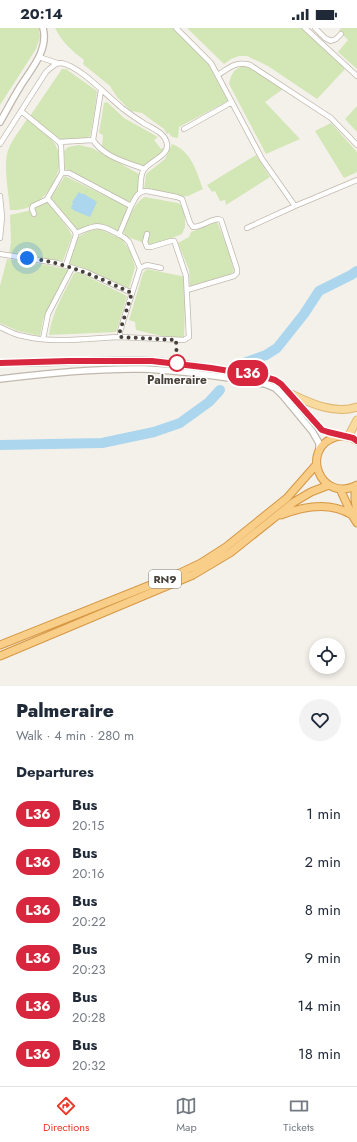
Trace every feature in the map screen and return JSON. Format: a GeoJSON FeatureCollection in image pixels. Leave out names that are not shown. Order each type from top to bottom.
{"type":"FeatureCollection","features":[{"type":"Feature","properties":{"kind":"highway"},"geometry":{"type":"LineString","coordinates":[[319,452],[326,442],[332,439],[345,436],[357,441]]}},
{"type":"Feature","properties":{"kind":"highway","name":"RN9"},"geometry":{"type":"LineString","coordinates":[[0,645],[171,577],[201,563],[226,548],[288,498],[316,465],[319,452]]}},
{"type":"Feature","properties":{"kind":"highway"},"geometry":{"type":"LineString","coordinates":[[316,465],[320,476],[329,485],[340,489],[348,489],[356,486],[355,514],[357,523]]}},
{"type":"Feature","properties":{"kind":"highway","name":"RN9"},"geometry":{"type":"LineString","coordinates":[[0,656],[193,575],[230,553],[303,496],[329,485]]}},
{"type":"Feature","properties":{"kind":"highway"},"geometry":{"type":"LineString","coordinates":[[340,489],[355,514]]}},
{"type":"Feature","properties":{"kind":"highway"},"geometry":{"type":"LineString","coordinates":[[275,518],[301,509],[320,506],[338,508],[355,514]]}},
{"type":"Feature","properties":{"kind":"main road"},"geometry":{"type":"LineString","coordinates":[[290,394],[306,401],[334,409],[357,407]]}},
{"type":"Feature","properties":{"kind":"main road"},"geometry":{"type":"LineString","coordinates":[[345,436],[357,420]]}},
{"type":"Feature","properties":{"kind":"street"},"geometry":{"type":"LineString","coordinates":[[0,122],[39,56],[44,43],[45,35],[43,28]]}},
{"type":"Feature","properties":{"kind":"street"},"geometry":{"type":"LineString","coordinates":[[177,28],[211,63],[262,159],[295,206]]}},
{"type":"Feature","properties":{"kind":"street"},"geometry":{"type":"LineString","coordinates":[[305,28],[357,76]]}},
{"type":"Feature","properties":{"kind":"street"},"geometry":{"type":"LineString","coordinates":[[315,28],[331,41],[336,39],[341,34]]}},
{"type":"Feature","properties":{"kind":"street"},"geometry":{"type":"LineString","coordinates":[[39,56],[67,65],[79,71],[129,114],[161,133],[165,138],[167,144],[164,154],[144,169],[140,192],[131,206],[119,235]]}},
{"type":"Feature","properties":{"kind":"street"},"geometry":{"type":"LineString","coordinates":[[0,144],[46,72],[57,63]]}},
{"type":"Feature","properties":{"kind":"street"},"geometry":{"type":"LineString","coordinates":[[218,75],[236,63],[250,65],[331,118],[357,145]]}},
{"type":"Feature","properties":{"kind":"street"},"geometry":{"type":"LineString","coordinates":[[101,90],[93,140],[104,152],[144,169]]}},
{"type":"Feature","properties":{"kind":"street"},"geometry":{"type":"LineString","coordinates":[[184,129],[232,102]]}},
{"type":"Feature","properties":{"kind":"street"},"geometry":{"type":"LineString","coordinates":[[21,111],[59,142],[60,145],[62,173],[47,198],[32,206],[34,214]]}},
{"type":"Feature","properties":{"kind":"street"},"geometry":{"type":"LineString","coordinates":[[59,142],[93,140]]}},
{"type":"Feature","properties":{"kind":"street"},"geometry":{"type":"LineString","coordinates":[[62,173],[69,173],[131,206]]}},
{"type":"Feature","properties":{"kind":"street"},"geometry":{"type":"LineString","coordinates":[[247,228],[357,180]]}},
{"type":"Feature","properties":{"kind":"street"},"geometry":{"type":"LineString","coordinates":[[140,192],[143,190],[177,197],[182,200],[192,227],[218,219],[222,223],[237,273],[234,276],[187,290]]}},
{"type":"Feature","properties":{"kind":"street"},"geometry":{"type":"LineString","coordinates":[[0,196],[2,217],[0,238]]}},
{"type":"Feature","properties":{"kind":"street"},"geometry":{"type":"LineString","coordinates":[[47,198],[76,233]]}},
{"type":"Feature","properties":{"kind":"street"},"geometry":{"type":"LineString","coordinates":[[76,233],[98,225],[126,238],[129,242],[140,268],[120,331],[120,337]]}},
{"type":"Feature","properties":{"kind":"street"},"geometry":{"type":"LineString","coordinates":[[66,265],[76,233]]}},
{"type":"Feature","properties":{"kind":"street"},"geometry":{"type":"LineString","coordinates":[[0,327],[24,337],[58,340],[120,337],[187,339],[189,337],[189,332],[185,270],[175,243],[174,241],[171,241],[147,247],[145,242],[147,234]]}},
{"type":"Feature","properties":{"kind":"street"},"geometry":{"type":"LineString","coordinates":[[0,254],[40,259],[66,265],[97,276],[132,293]]}},
{"type":"Feature","properties":{"kind":"street"},"geometry":{"type":"LineString","coordinates":[[140,268],[147,265],[161,268]]}},
{"type":"Feature","properties":{"kind":"street"},"geometry":{"type":"LineString","coordinates":[[43,339],[48,314],[72,268]]}},
{"type":"Feature","properties":{"kind":"street"},"geometry":{"type":"LineString","coordinates":[[0,363],[142,360],[222,369],[261,376],[275,380],[281,384],[322,430],[345,436]]}},
{"type":"Feature","properties":{"kind":"street"},"geometry":{"type":"LineString","coordinates":[[0,379],[68,371],[142,369],[258,383],[270,386],[283,396],[315,436],[319,443],[319,452]]}},
{"type":"Feature","properties":{"kind":"green space"},"geometry":{"type":"Polygon","coordinates":[[[0,28],[39,28],[40,37],[36,49],[0,105],[0,28]]]}},
{"type":"Feature","properties":{"kind":"green space"},"geometry":{"type":"Polygon","coordinates":[[[55,28],[173,28],[208,64],[228,101],[179,127],[178,138],[172,137],[169,133],[167,134],[164,129],[142,113],[131,111],[117,97],[110,86],[83,64],[84,60],[68,46],[55,28]]]}},
{"type":"Feature","properties":{"kind":"green space"},"geometry":{"type":"Polygon","coordinates":[[[187,28],[302,28],[345,69],[317,99],[268,66],[247,56],[239,56],[224,64],[187,28]]]}},
{"type":"Feature","properties":{"kind":"green space"},"geometry":{"type":"Polygon","coordinates":[[[341,28],[357,28],[357,69],[338,52],[348,40],[339,31],[341,28]]]}},
{"type":"Feature","properties":{"kind":"green space"},"geometry":{"type":"Polygon","coordinates":[[[244,66],[253,69],[283,89],[265,102],[300,139],[266,154],[229,84],[234,72],[238,68],[244,66]]]}},
{"type":"Feature","properties":{"kind":"green space"},"geometry":{"type":"Polygon","coordinates":[[[62,69],[66,69],[97,91],[90,136],[82,140],[61,140],[30,116],[62,69]]]}},
{"type":"Feature","properties":{"kind":"green space"},"geometry":{"type":"Polygon","coordinates":[[[107,102],[124,118],[158,137],[154,140],[161,149],[165,147],[164,154],[144,169],[104,150],[102,146],[103,135],[99,133],[104,103],[107,102]]]}},
{"type":"Feature","properties":{"kind":"green space"},"geometry":{"type":"Polygon","coordinates":[[[357,106],[357,132],[345,119],[357,106]]]}},
{"type":"Feature","properties":{"kind":"green space"},"geometry":{"type":"Polygon","coordinates":[[[27,119],[46,134],[55,144],[59,153],[57,174],[53,183],[40,200],[23,209],[10,210],[6,178],[7,154],[13,141],[27,119]]]}},
{"type":"Feature","properties":{"kind":"green space"},"geometry":{"type":"Polygon","coordinates":[[[331,123],[357,152],[357,172],[344,178],[315,131],[331,123]]]}},
{"type":"Feature","properties":{"kind":"green space"},"geometry":{"type":"Polygon","coordinates":[[[172,144],[184,151],[188,156],[195,168],[203,189],[188,196],[179,197],[144,190],[146,174],[165,159],[172,144]]]}},
{"type":"Feature","properties":{"kind":"green space"},"geometry":{"type":"Polygon","coordinates":[[[79,145],[92,148],[139,174],[139,190],[132,203],[72,174],[65,169],[64,151],[68,147],[79,145]]]}},
{"type":"Feature","properties":{"kind":"green space"},"geometry":{"type":"Polygon","coordinates":[[[256,155],[270,177],[226,205],[225,200],[220,201],[215,191],[212,192],[207,185],[256,155]]]}},
{"type":"Feature","properties":{"kind":"green space"},"geometry":{"type":"Polygon","coordinates":[[[65,176],[130,208],[119,231],[117,232],[100,225],[78,232],[50,199],[65,176]]]}},
{"type":"Feature","properties":{"kind":"green space"},"geometry":{"type":"Polygon","coordinates":[[[145,197],[178,203],[183,207],[185,227],[182,234],[147,246],[125,234],[123,231],[132,212],[141,199],[145,197]]]}},
{"type":"Feature","properties":{"kind":"green space"},"geometry":{"type":"Polygon","coordinates":[[[47,200],[72,236],[63,261],[9,254],[11,242],[10,215],[32,210],[47,200]]]}},
{"type":"Feature","properties":{"kind":"green space"},"geometry":{"type":"Polygon","coordinates":[[[217,222],[227,246],[234,271],[230,275],[190,288],[189,270],[178,243],[189,237],[191,232],[217,222]]]}},
{"type":"Feature","properties":{"kind":"green space"},"geometry":{"type":"Polygon","coordinates":[[[99,229],[122,239],[130,251],[135,267],[129,288],[71,265],[68,262],[78,237],[89,231],[99,229]]]}},
{"type":"Feature","properties":{"kind":"green space"},"geometry":{"type":"Polygon","coordinates":[[[7,259],[67,269],[69,271],[43,320],[40,336],[18,331],[0,323],[0,286],[7,259]]]}},
{"type":"Feature","properties":{"kind":"green space"},"geometry":{"type":"Polygon","coordinates":[[[147,269],[186,277],[184,338],[162,336],[136,330],[135,322],[129,320],[143,273],[147,269]]]}},
{"type":"Feature","properties":{"kind":"green space"},"geometry":{"type":"Polygon","coordinates":[[[78,272],[127,296],[116,332],[49,335],[53,318],[59,303],[74,273],[78,272]]]}},
{"type":"Feature","properties":{"kind":"water"},"geometry":{"type":"Polygon","coordinates":[[[79,192],[97,202],[90,217],[71,208],[73,204],[72,202],[79,192]]]}},
{"type":"Feature","properties":{"kind":"waterway"},"geometry":{"type":"LineString","coordinates":[[238,365],[266,355],[277,348],[304,314],[319,291],[357,271]]}},
{"type":"Feature","properties":{"kind":"waterway"},"geometry":{"type":"LineString","coordinates":[[0,445],[102,443],[154,432],[180,423],[209,402],[220,390]]}},
{"type":"Feature","properties":{"kind":"bus line","name":"L36"},"geometry":{"type":"LineString","coordinates":[[0,363],[142,360],[222,369],[261,376],[275,380],[281,384],[322,430],[353,438],[357,441]]}},
{"type":"Feature","properties":{"kind":"place","name":"Palmeraire"},"geometry":{"type":"Point","coordinates":[177,363]}},
{"type":"Feature","properties":{"kind":"route"},"geometry":{"type":"LineString","coordinates":[[27,258],[40,259],[66,265],[97,276],[132,293],[120,331],[120,337],[176,340],[177,363]]}}]}
